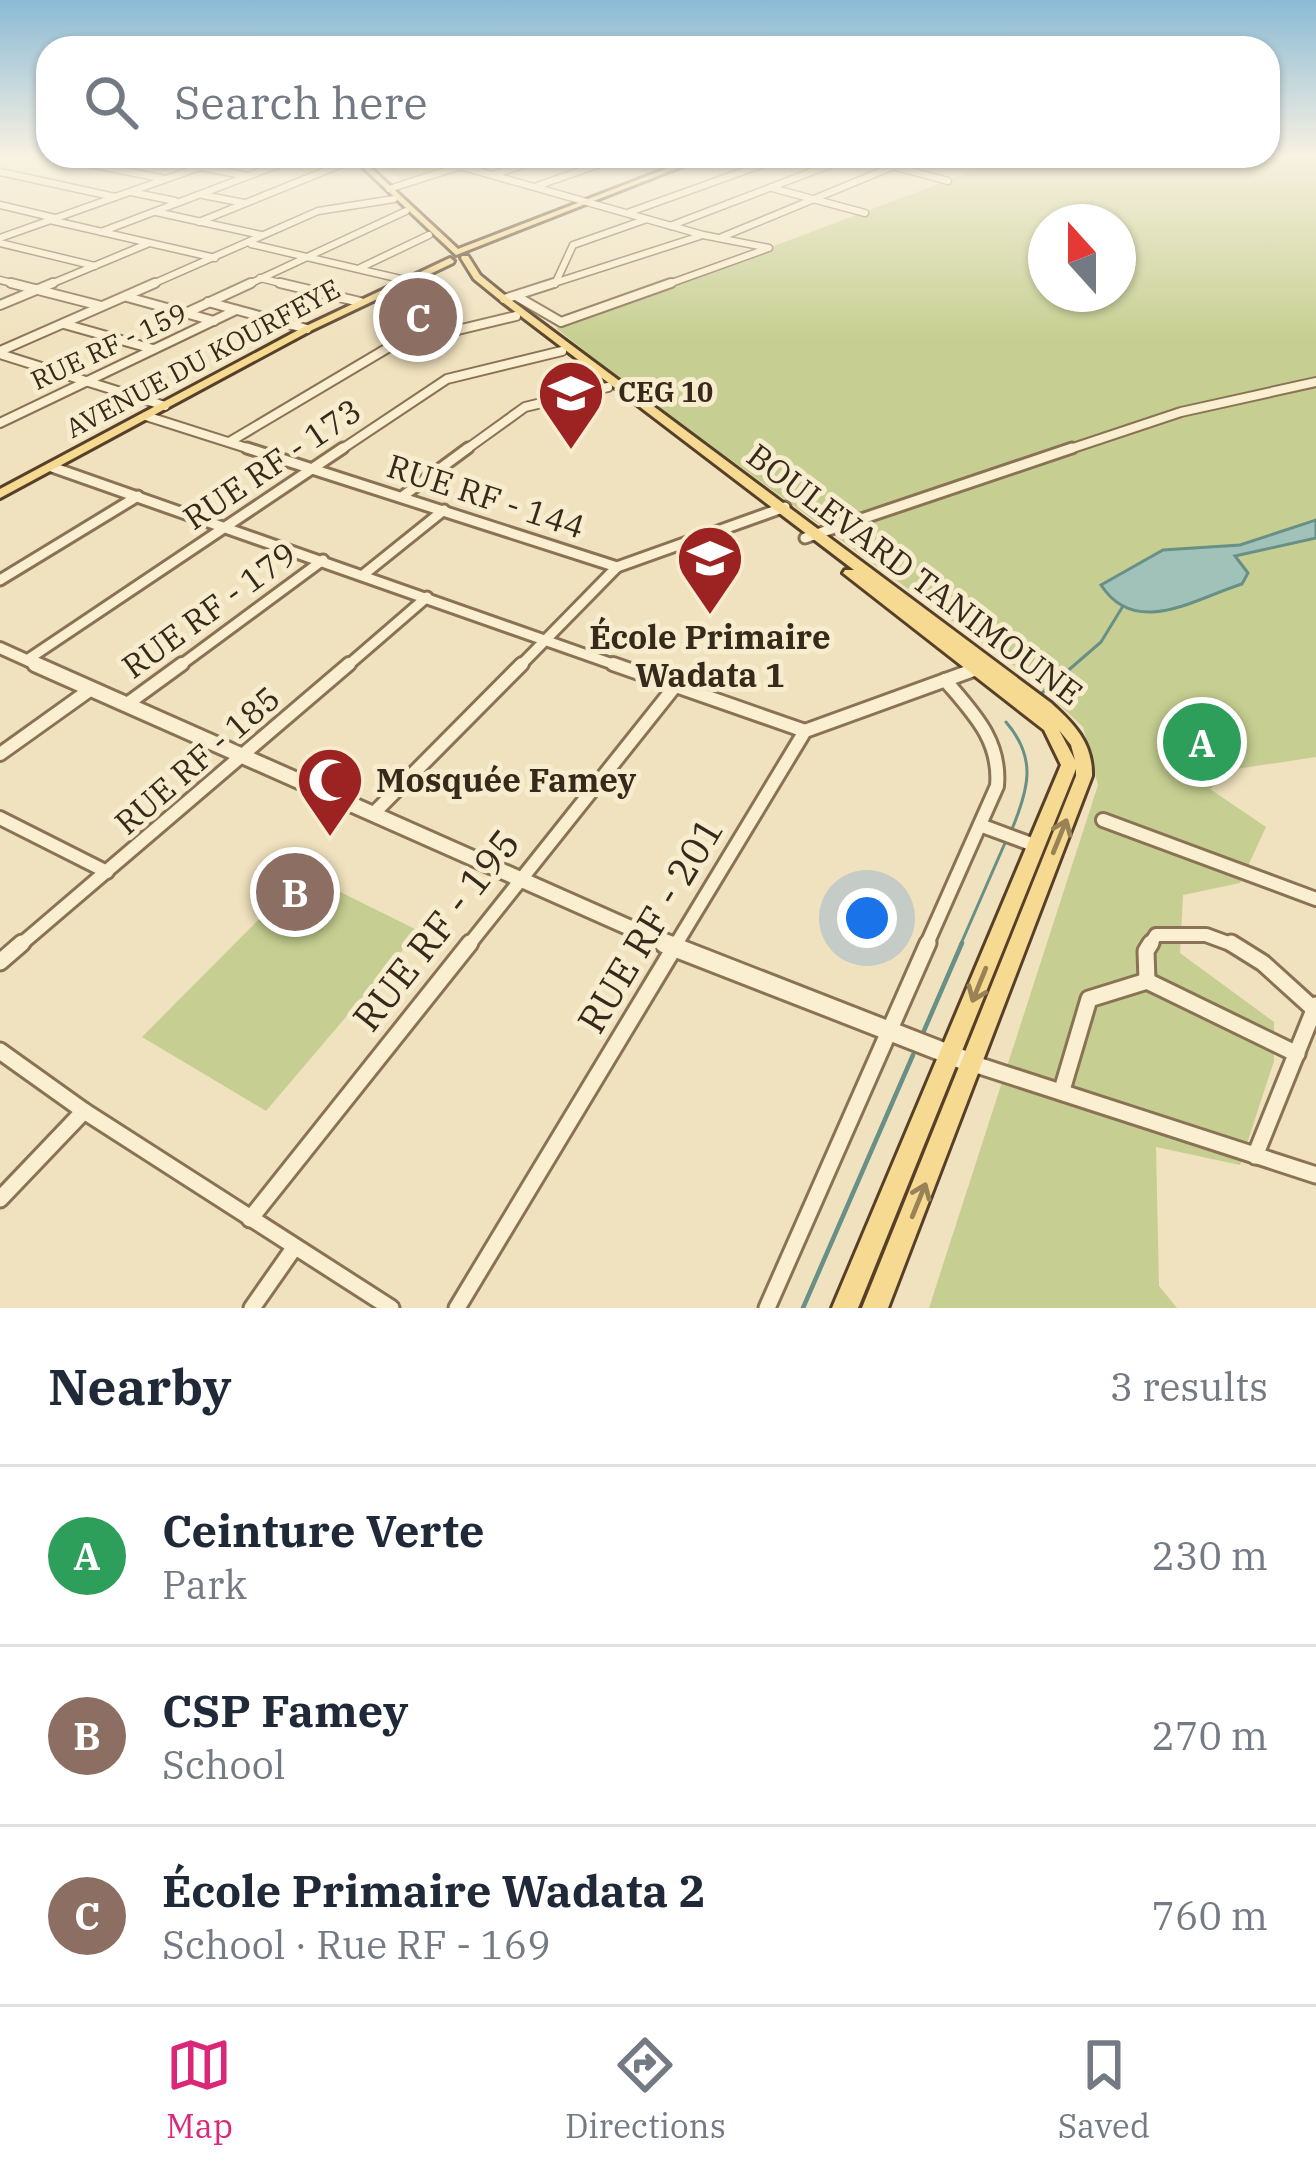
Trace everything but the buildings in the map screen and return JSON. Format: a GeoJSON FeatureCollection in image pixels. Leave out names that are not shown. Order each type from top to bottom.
{"type":"FeatureCollection","features":[{"type":"Feature","properties":{"kind":"main road","name":"BOULEVARD TANIMOUNE"},"geometry":{"type":"LineString","coordinates":[[413,218],[516,316],[779,509],[1050,727],[1066,751],[1068,775],[1034,845],[845,1308]]}},
{"type":"Feature","properties":{"kind":"main road","name":"BOULEVARD TANIMOUNE"},"geometry":{"type":"LineString","coordinates":[[418,218],[477,277],[510,297],[602,379]]}},
{"type":"Feature","properties":{"kind":"main road","name":"AVENUE DU KOURFEYE"},"geometry":{"type":"LineString","coordinates":[[0,494],[360,302],[543,218]]}},
{"type":"Feature","properties":{"kind":"main road"},"geometry":{"type":"LineString","coordinates":[[444,242],[456,256]]}},
{"type":"Feature","properties":{"kind":"main road","name":"BOULEVARD TANIMOUNE"},"geometry":{"type":"LineString","coordinates":[[810,536],[1045,707],[1069,728],[1082,749],[1084,776],[875,1308]]}},
{"type":"Feature","properties":{"kind":"street"},"geometry":{"type":"LineString","coordinates":[[50,218],[215,258]]}},
{"type":"Feature","properties":{"kind":"street"},"geometry":{"type":"LineString","coordinates":[[100,232],[137,218]]}},
{"type":"Feature","properties":{"kind":"street"},"geometry":{"type":"LineString","coordinates":[[181,218],[265,236]]}},
{"type":"Feature","properties":{"kind":"street"},"geometry":{"type":"LineString","coordinates":[[199,222],[209,218]]}},
{"type":"Feature","properties":{"kind":"street"},"geometry":{"type":"LineString","coordinates":[[0,353],[304,218]]}},
{"type":"Feature","properties":{"kind":"street"},"geometry":{"type":"LineString","coordinates":[[186,313],[390,218]]}},
{"type":"Feature","properties":{"kind":"street"},"geometry":{"type":"LineString","coordinates":[[510,297],[561,322],[769,248],[640,218]]}},
{"type":"Feature","properties":{"kind":"street"},"geometry":{"type":"LineString","coordinates":[[670,226],[690,218]]}},
{"type":"Feature","properties":{"kind":"street"},"geometry":{"type":"LineString","coordinates":[[719,238],[767,218]]}},
{"type":"Feature","properties":{"kind":"street"},"geometry":{"type":"LineString","coordinates":[[0,240],[54,219]]}},
{"type":"Feature","properties":{"kind":"street"},"geometry":{"type":"LineString","coordinates":[[555,284],[573,245],[647,220]]}},
{"type":"Feature","properties":{"kind":"street"},"geometry":{"type":"LineString","coordinates":[[360,268],[429,235]]}},
{"type":"Feature","properties":{"kind":"street"},"geometry":{"type":"LineString","coordinates":[[510,297],[703,235]]}},
{"type":"Feature","properties":{"kind":"street"},"geometry":{"type":"LineString","coordinates":[[0,240],[95,266]]}},
{"type":"Feature","properties":{"kind":"street"},"geometry":{"type":"LineString","coordinates":[[0,304],[150,243]]}},
{"type":"Feature","properties":{"kind":"street"},"geometry":{"type":"LineString","coordinates":[[248,243],[405,280]]}},
{"type":"Feature","properties":{"kind":"street"},"geometry":{"type":"LineString","coordinates":[[260,278],[360,302]]}},
{"type":"Feature","properties":{"kind":"street"},"geometry":{"type":"LineString","coordinates":[[0,280],[104,306]]}},
{"type":"Feature","properties":{"kind":"street"},"geometry":{"type":"LineString","coordinates":[[127,296],[214,321]]}},
{"type":"Feature","properties":{"kind":"street"},"geometry":{"type":"LineString","coordinates":[[208,302],[307,329]]}},
{"type":"Feature","properties":{"kind":"street","name":"RUE RF - 159"},"geometry":{"type":"LineString","coordinates":[[2,420],[236,310]]}},
{"type":"Feature","properties":{"kind":"street"},"geometry":{"type":"LineString","coordinates":[[230,442],[391,346],[516,316]]}},
{"type":"Feature","properties":{"kind":"street"},"geometry":{"type":"LineString","coordinates":[[63,324],[154,349]]}},
{"type":"Feature","properties":{"kind":"street","name":"RUE RF - 173"},"geometry":{"type":"LineString","coordinates":[[27,660],[447,379],[562,351]]}},
{"type":"Feature","properties":{"kind":"street"},"geometry":{"type":"LineString","coordinates":[[0,353],[165,406]]}},
{"type":"Feature","properties":{"kind":"street"},"geometry":{"type":"LineString","coordinates":[[403,496],[525,407],[602,379]]}},
{"type":"Feature","properties":{"kind":"street"},"geometry":{"type":"LineString","coordinates":[[810,536],[1181,412],[1316,382]]}},
{"type":"Feature","properties":{"kind":"street","name":"RUE RF - 144"},"geometry":{"type":"LineString","coordinates":[[146,416],[616,567],[374,812]]}},
{"type":"Feature","properties":{"kind":"street"},"geometry":{"type":"LineString","coordinates":[[52,467],[805,731],[976,669]]}},
{"type":"Feature","properties":{"kind":"street"},"geometry":{"type":"LineString","coordinates":[[0,580],[138,496]]}},
{"type":"Feature","properties":{"kind":"street"},"geometry":{"type":"LineString","coordinates":[[616,567],[779,509]]}},
{"type":"Feature","properties":{"kind":"street"},"geometry":{"type":"LineString","coordinates":[[363,575],[444,510]]}},
{"type":"Feature","properties":{"kind":"street","name":"RUE RF - 179"},"geometry":{"type":"LineString","coordinates":[[127,704],[323,560]]}},
{"type":"Feature","properties":{"kind":"street","name":"RUE RF - 185"},"geometry":{"type":"LineString","coordinates":[[0,962],[427,597]]}},
{"type":"Feature","properties":{"kind":"street"},"geometry":{"type":"LineString","coordinates":[[0,648],[675,948],[950,1056],[1316,1175]]}},
{"type":"Feature","properties":{"kind":"street"},"geometry":{"type":"LineString","coordinates":[[767,1308],[997,786],[998,753],[985,728],[945,680]]}},
{"type":"Feature","properties":{"kind":"street","name":"RUE RF - 195"},"geometry":{"type":"LineString","coordinates":[[250,1219],[676,685]]}},
{"type":"Feature","properties":{"kind":"street"},"geometry":{"type":"LineString","coordinates":[[0,754],[91,689]]}},
{"type":"Feature","properties":{"kind":"street","name":"RUE RF - 201"},"geometry":{"type":"LineString","coordinates":[[457,1308],[805,731]]}},
{"type":"Feature","properties":{"kind":"street"},"geometry":{"type":"LineString","coordinates":[[0,818],[107,872]]}},
{"type":"Feature","properties":{"kind":"street"},"geometry":{"type":"LineString","coordinates":[[1103,820],[1316,899]]}},
{"type":"Feature","properties":{"kind":"street"},"geometry":{"type":"LineString","coordinates":[[980,825],[1034,845]]}},
{"type":"Feature","properties":{"kind":"street"},"geometry":{"type":"LineString","coordinates":[[1147,981],[1146,951],[1156,935],[1184,933],[1223,939],[1255,955],[1316,1008],[1256,1156]]}},
{"type":"Feature","properties":{"kind":"street"},"geometry":{"type":"LineString","coordinates":[[1062,1090],[1089,999],[1147,981],[1297,1054]]}},
{"type":"Feature","properties":{"kind":"street"},"geometry":{"type":"LineString","coordinates":[[0,1052],[391,1308]]}},
{"type":"Feature","properties":{"kind":"street"},"geometry":{"type":"LineString","coordinates":[[0,1199],[84,1111]]}},
{"type":"Feature","properties":{"kind":"street"},"geometry":{"type":"LineString","coordinates":[[252,1308],[294,1248]]}},
{"type":"Feature","properties":{"kind":"green space"},"geometry":{"type":"Polygon","coordinates":[[[848,218],[1028,218],[1028,312],[1136,312],[1136,218],[1316,218],[1316,757],[1236,769],[1210,789],[1266,827],[1240,883],[1183,895],[1180,953],[1274,1022],[1274,1061],[1240,1165],[1156,1147],[1159,1286],[1177,1308],[929,1308],[1098,785],[1083,727],[1032,679],[556,328],[848,218]]]}},
{"type":"Feature","properties":{"kind":"green space"},"geometry":{"type":"Polygon","coordinates":[[[304,874],[419,931],[266,1111],[142,1037],[304,874]]]}},
{"type":"Feature","properties":{"kind":"water"},"geometry":{"type":"Polygon","coordinates":[[[1316,520],[1316,538],[1235,556],[1248,573],[1242,584],[1186,605],[1149,612],[1131,610],[1101,585],[1163,550],[1240,545],[1316,520]]]}},
{"type":"Feature","properties":{"kind":"waterway"},"geometry":{"type":"LineString","coordinates":[[1042,693],[1101,642],[1123,606]]}},
{"type":"Feature","properties":{"kind":"waterway"},"geometry":{"type":"LineString","coordinates":[[1006,722],[1022,748],[1027,774],[1012,829]]}},
{"type":"Feature","properties":{"kind":"waterway"},"geometry":{"type":"LineString","coordinates":[[960,946],[1005,843]]}},
{"type":"Feature","properties":{"kind":"waterway"},"geometry":{"type":"LineString","coordinates":[[923,1033],[962,943]]}},
{"type":"Feature","properties":{"kind":"waterway"},"geometry":{"type":"LineString","coordinates":[[803,1308],[913,1055]]}},
{"type":"Feature","properties":{"kind":"place","name":"École Primaire Wadata 2"},"geometry":{"type":"Point","coordinates":[418,317]}},
{"type":"Feature","properties":{"kind":"place","name":"CEG 10"},"geometry":{"type":"Point","coordinates":[571,452]}},
{"type":"Feature","properties":{"kind":"place","name":"École Primaire Wadata 1"},"geometry":{"type":"Point","coordinates":[710,617]}},
{"type":"Feature","properties":{"kind":"place","name":"Ceinture Verte"},"geometry":{"type":"Point","coordinates":[1202,742]}},
{"type":"Feature","properties":{"kind":"place","name":"Mosquée Famey"},"geometry":{"type":"Point","coordinates":[330,839]}},
{"type":"Feature","properties":{"kind":"place","name":"CSP Famey"},"geometry":{"type":"Point","coordinates":[295,892]}}]}
